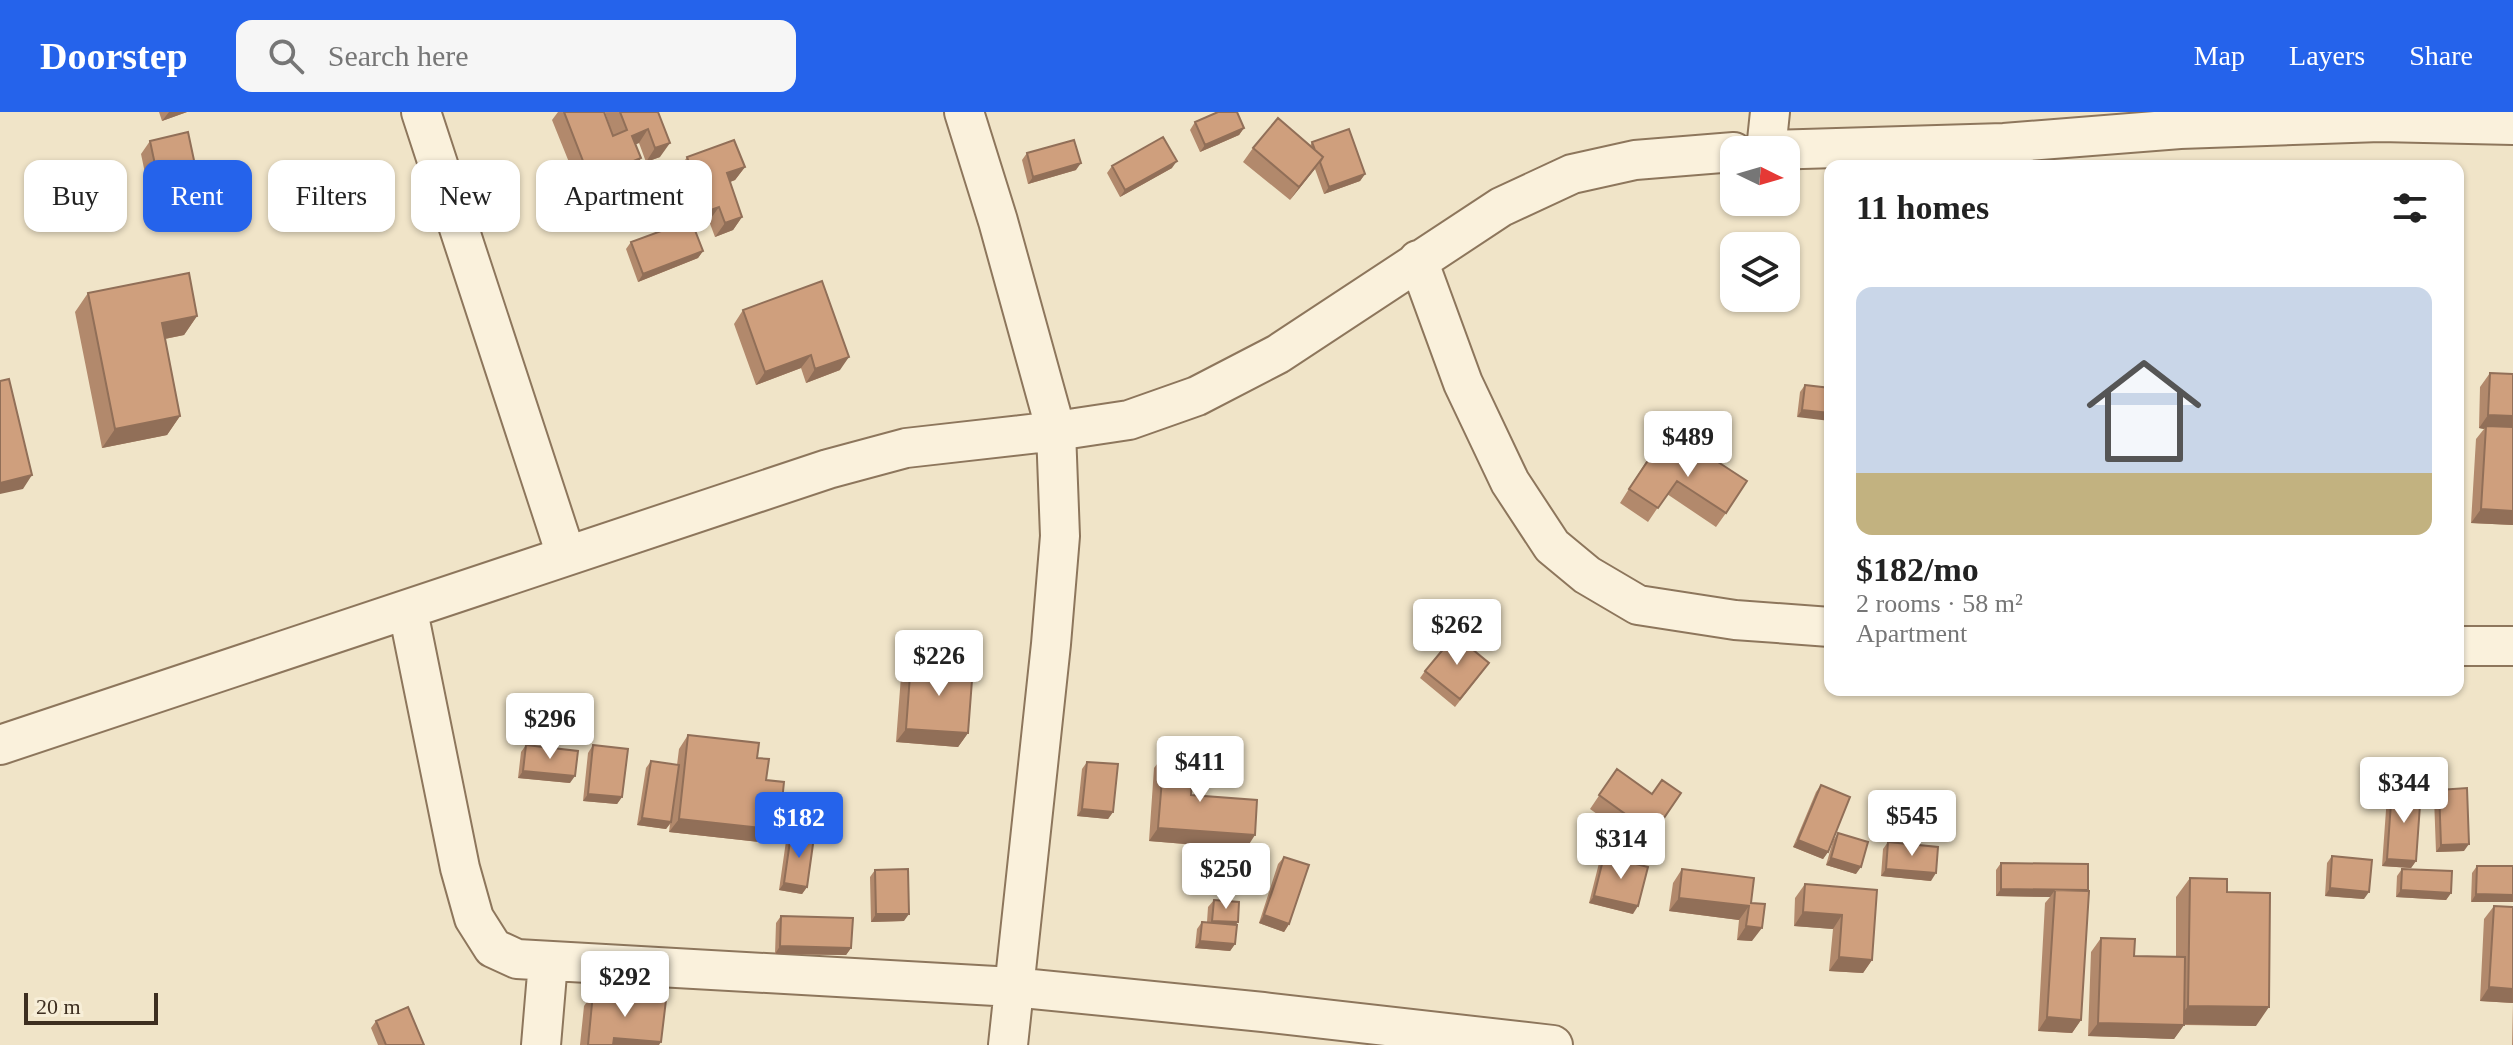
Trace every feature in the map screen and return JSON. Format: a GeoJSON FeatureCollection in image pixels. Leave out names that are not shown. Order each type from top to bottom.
{"type":"FeatureCollection","features":[{"type":"Feature","properties":{"kind":"street"},"geometry":{"type":"LineString","coordinates":[[421,112],[566,555]]}},
{"type":"Feature","properties":{"kind":"street"},"geometry":{"type":"LineString","coordinates":[[964,112],[998,221],[1056,431],[1059,552],[1008,1045]]}},
{"type":"Feature","properties":{"kind":"street"},"geometry":{"type":"LineString","coordinates":[[1769,136],[1770,112]]}},
{"type":"Feature","properties":{"kind":"street"},"geometry":{"type":"LineString","coordinates":[[1800,149],[2004,143],[2390,117],[2513,125]]}},
{"type":"Feature","properties":{"kind":"street"},"geometry":{"type":"LineString","coordinates":[[0,745],[828,469],[906,448],[1129,420],[1197,396],[1278,354],[1501,207],[1572,174],[1635,160],[1720,153]]}},
{"type":"Feature","properties":{"kind":"street"},"geometry":{"type":"LineString","coordinates":[[1418,260],[1463,383],[1510,482],[1552,546],[1587,575],[1638,605],[1735,620],[1824,627]]}},
{"type":"Feature","properties":{"kind":"street"},"geometry":{"type":"LineString","coordinates":[[408,611],[460,868],[474,918],[493,948],[517,959],[1013,987],[1553,1045]]}},
{"type":"Feature","properties":{"kind":"street"},"geometry":{"type":"LineString","coordinates":[[2464,646],[2513,646]]}},
{"type":"Feature","properties":{"kind":"street"},"geometry":{"type":"LineString","coordinates":[[541,1045],[548,962]]}},
{"type":"Feature","properties":{"kind":"building"},"geometry":{"type":"Polygon","coordinates":[[[564,112],[604,112],[613,136],[627,130],[620,112],[658,112],[670,143],[655,148],[648,129],[632,136],[641,158],[583,160],[564,112]]]}},
{"type":"Feature","properties":{"kind":"building"},"geometry":{"type":"Polygon","coordinates":[[[1218,112],[1237,112],[1244,128],[1205,145],[1195,122],[1218,112]]]}},
{"type":"Feature","properties":{"kind":"building"},"geometry":{"type":"Polygon","coordinates":[[[1278,118],[1323,157],[1299,187],[1253,148],[1278,118]]]}},
{"type":"Feature","properties":{"kind":"building"},"geometry":{"type":"Polygon","coordinates":[[[1349,129],[1365,174],[1329,187],[1320,162],[1323,157],[1312,142],[1349,129]]]}},
{"type":"Feature","properties":{"kind":"building"},"geometry":{"type":"Polygon","coordinates":[[[188,132],[194,160],[154,160],[150,141],[188,132]]]}},
{"type":"Feature","properties":{"kind":"building"},"geometry":{"type":"Polygon","coordinates":[[[1163,137],[1177,161],[1125,190],[1112,166],[1163,137]]]}},
{"type":"Feature","properties":{"kind":"building"},"geometry":{"type":"Polygon","coordinates":[[[734,140],[745,167],[727,173],[742,217],[725,223],[719,207],[712,210],[712,160],[688,160],[687,157],[734,140]]]}},
{"type":"Feature","properties":{"kind":"building"},"geometry":{"type":"Polygon","coordinates":[[[1074,140],[1081,163],[1033,177],[1027,153],[1074,140]]]}},
{"type":"Feature","properties":{"kind":"building"},"geometry":{"type":"Polygon","coordinates":[[[658,232],[696,232],[703,251],[643,274],[631,242],[658,232]]]}},
{"type":"Feature","properties":{"kind":"building"},"geometry":{"type":"Polygon","coordinates":[[[189,273],[197,316],[162,323],[180,416],[115,429],[88,293],[189,273]]]}},
{"type":"Feature","properties":{"kind":"building"},"geometry":{"type":"Polygon","coordinates":[[[822,281],[849,357],[815,369],[811,355],[765,372],[743,310],[822,281]]]}},
{"type":"Feature","properties":{"kind":"building"},"geometry":{"type":"Polygon","coordinates":[[[2490,373],[2513,374],[2513,416],[2488,415],[2490,373]]]}},
{"type":"Feature","properties":{"kind":"building"},"geometry":{"type":"Polygon","coordinates":[[[9,379],[32,475],[0,483],[0,381],[9,379]]]}},
{"type":"Feature","properties":{"kind":"building"},"geometry":{"type":"Polygon","coordinates":[[[1805,385],[1824,387],[1824,412],[1802,410],[1805,385]]]}},
{"type":"Feature","properties":{"kind":"building"},"geometry":{"type":"Polygon","coordinates":[[[2486,426],[2513,427],[2513,511],[2481,509],[2486,426]]]}},
{"type":"Feature","properties":{"kind":"building"},"geometry":{"type":"Polygon","coordinates":[[[1692,445],[1747,481],[1726,513],[1677,481],[1658,508],[1629,489],[1657,447],[1681,462],[1692,445]]]}},
{"type":"Feature","properties":{"kind":"building"},"geometry":{"type":"Polygon","coordinates":[[[1455,635],[1489,663],[1460,699],[1425,671],[1455,635]]]}},
{"type":"Feature","properties":{"kind":"building"},"geometry":{"type":"Polygon","coordinates":[[[911,662],[973,667],[968,733],[906,729],[911,662]]]}},
{"type":"Feature","properties":{"kind":"building"},"geometry":{"type":"Polygon","coordinates":[[[688,735],[759,743],[757,758],[769,759],[766,780],[784,782],[779,830],[679,819],[688,735]]]}},
{"type":"Feature","properties":{"kind":"building"},"geometry":{"type":"Polygon","coordinates":[[[526,745],[578,751],[575,776],[523,771],[526,745]]]}},
{"type":"Feature","properties":{"kind":"building"},"geometry":{"type":"Polygon","coordinates":[[[593,745],[628,749],[622,797],[588,794],[593,745]]]}},
{"type":"Feature","properties":{"kind":"building"},"geometry":{"type":"Polygon","coordinates":[[[1164,755],[1193,757],[1191,795],[1257,800],[1255,835],[1158,828],[1164,755]]]}},
{"type":"Feature","properties":{"kind":"building"},"geometry":{"type":"Polygon","coordinates":[[[651,761],[679,765],[671,822],[642,818],[651,761]]]}},
{"type":"Feature","properties":{"kind":"building"},"geometry":{"type":"Polygon","coordinates":[[[1087,762],[1118,764],[1113,812],[1082,809],[1087,762]]]}},
{"type":"Feature","properties":{"kind":"building"},"geometry":{"type":"Polygon","coordinates":[[[1617,769],[1652,794],[1662,780],[1681,793],[1653,834],[1599,795],[1617,769]]]}},
{"type":"Feature","properties":{"kind":"building"},"geometry":{"type":"Polygon","coordinates":[[[1821,785],[1850,797],[1828,852],[1798,840],[1821,785]]]}},
{"type":"Feature","properties":{"kind":"building"},"geometry":{"type":"Polygon","coordinates":[[[2467,788],[2469,844],[2441,845],[2439,790],[2467,788]]]}},
{"type":"Feature","properties":{"kind":"building"},"geometry":{"type":"Polygon","coordinates":[[[2392,789],[2421,791],[2416,861],[2387,859],[2392,789]]]}},
{"type":"Feature","properties":{"kind":"building"},"geometry":{"type":"Polygon","coordinates":[[[1838,833],[1868,842],[1861,867],[1831,858],[1838,833]]]}},
{"type":"Feature","properties":{"kind":"building"},"geometry":{"type":"Polygon","coordinates":[[[791,834],[814,837],[807,887],[784,883],[791,834]]]}},
{"type":"Feature","properties":{"kind":"building"},"geometry":{"type":"Polygon","coordinates":[[[1888,842],[1938,847],[1936,873],[1886,869],[1888,842]]]}},
{"type":"Feature","properties":{"kind":"building"},"geometry":{"type":"Polygon","coordinates":[[[1604,856],[1648,867],[1638,906],[1594,896],[1604,856]]]}},
{"type":"Feature","properties":{"kind":"building"},"geometry":{"type":"Polygon","coordinates":[[[2332,856],[2372,860],[2369,892],[2330,888],[2332,856]]]}},
{"type":"Feature","properties":{"kind":"building"},"geometry":{"type":"Polygon","coordinates":[[[1284,857],[1309,865],[1289,924],[1264,915],[1284,857]]]}},
{"type":"Feature","properties":{"kind":"building"},"geometry":{"type":"Polygon","coordinates":[[[2001,863],[2088,864],[2088,890],[2001,889],[2001,863]]]}},
{"type":"Feature","properties":{"kind":"building"},"geometry":{"type":"Polygon","coordinates":[[[2477,866],[2513,866],[2513,895],[2476,894],[2477,866]]]}},
{"type":"Feature","properties":{"kind":"building"},"geometry":{"type":"Polygon","coordinates":[[[908,869],[909,914],[876,914],[875,870],[908,869]]]}},
{"type":"Feature","properties":{"kind":"building"},"geometry":{"type":"Polygon","coordinates":[[[1682,869],[1754,878],[1751,903],[1765,904],[1762,928],[1746,926],[1749,906],[1679,898],[1682,869]]]}},
{"type":"Feature","properties":{"kind":"building"},"geometry":{"type":"Polygon","coordinates":[[[2402,869],[2452,871],[2451,893],[2401,890],[2402,869]]]}},
{"type":"Feature","properties":{"kind":"building"},"geometry":{"type":"Polygon","coordinates":[[[2190,878],[2227,879],[2227,892],[2270,893],[2269,1007],[2188,1006],[2190,878]]]}},
{"type":"Feature","properties":{"kind":"building"},"geometry":{"type":"Polygon","coordinates":[[[1805,884],[1877,890],[1872,960],[1839,957],[1842,915],[1803,912],[1805,884]]]}},
{"type":"Feature","properties":{"kind":"building"},"geometry":{"type":"Polygon","coordinates":[[[2055,890],[2089,891],[2081,1020],[2047,1017],[2055,890]]]}},
{"type":"Feature","properties":{"kind":"building"},"geometry":{"type":"Polygon","coordinates":[[[1214,900],[1239,902],[1238,922],[1212,921],[1214,900]]]}},
{"type":"Feature","properties":{"kind":"building"},"geometry":{"type":"Polygon","coordinates":[[[2494,906],[2513,907],[2513,989],[2489,987],[2494,906]]]}},
{"type":"Feature","properties":{"kind":"building"},"geometry":{"type":"Polygon","coordinates":[[[781,916],[853,918],[851,948],[780,946],[781,916]]]}},
{"type":"Feature","properties":{"kind":"building"},"geometry":{"type":"Polygon","coordinates":[[[1202,922],[1237,925],[1235,944],[1200,941],[1202,922]]]}},
{"type":"Feature","properties":{"kind":"building"},"geometry":{"type":"Polygon","coordinates":[[[2101,938],[2135,939],[2134,956],[2185,957],[2184,1025],[2098,1023],[2101,938]]]}},
{"type":"Feature","properties":{"kind":"building"},"geometry":{"type":"Polygon","coordinates":[[[593,993],[666,1000],[661,1042],[614,1038],[613,1045],[588,1045],[593,993]]]}},
{"type":"Feature","properties":{"kind":"building"},"geometry":{"type":"Polygon","coordinates":[[[408,1007],[424,1045],[386,1045],[376,1021],[408,1007]]]}}]}
